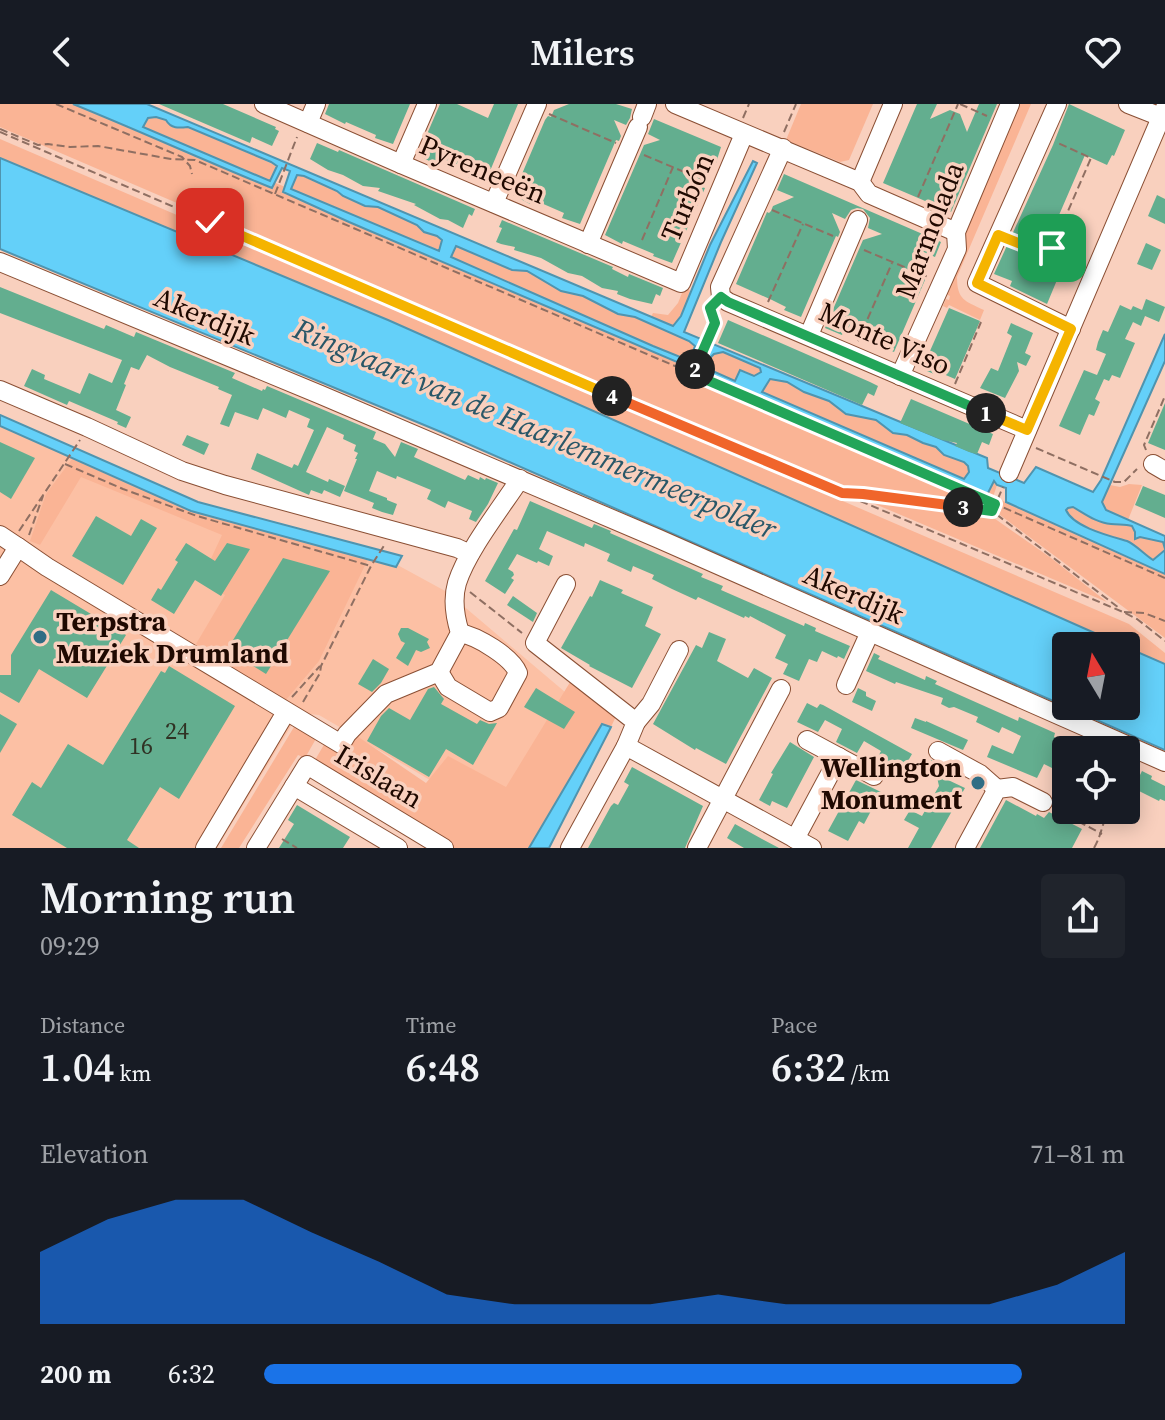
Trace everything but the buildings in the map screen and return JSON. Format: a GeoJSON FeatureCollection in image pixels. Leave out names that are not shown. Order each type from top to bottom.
{"type":"FeatureCollection","features":[{"type":"Feature","properties":{"kind":"street","name":"Pyreneeën"},"geometry":{"type":"LineString","coordinates":[[264,104],[681,283]]}},
{"type":"Feature","properties":{"kind":"street"},"geometry":{"type":"LineString","coordinates":[[305,122],[316,104]]}},
{"type":"Feature","properties":{"kind":"street"},"geometry":{"type":"LineString","coordinates":[[401,164],[427,104]]}},
{"type":"Feature","properties":{"kind":"street"},"geometry":{"type":"LineString","coordinates":[[494,203],[537,104]]}},
{"type":"Feature","properties":{"kind":"street"},"geometry":{"type":"LineString","coordinates":[[675,104],[781,147],[956,232]]}},
{"type":"Feature","properties":{"kind":"street"},"geometry":{"type":"LineString","coordinates":[[809,335],[860,216],[864,188],[893,104]]}},
{"type":"Feature","properties":{"kind":"street","name":"Marmolada"},"geometry":{"type":"LineString","coordinates":[[900,376],[957,249],[956,232],[1010,104]]}},
{"type":"Feature","properties":{"kind":"street"},"geometry":{"type":"LineString","coordinates":[[1057,104],[977,283],[1071,329]]}},
{"type":"Feature","properties":{"kind":"street"},"geometry":{"type":"LineString","coordinates":[[1009,473],[1163,112],[1128,104]]}},
{"type":"Feature","properties":{"kind":"street"},"geometry":{"type":"LineString","coordinates":[[588,244],[642,116]]}},
{"type":"Feature","properties":{"kind":"street","name":"Turbón"},"geometry":{"type":"LineString","coordinates":[[681,283],[744,134]]}},
{"type":"Feature","properties":{"kind":"street"},"geometry":{"type":"LineString","coordinates":[[721,297],[720,287],[781,147]]}},
{"type":"Feature","properties":{"kind":"street","name":"Akerdijk"},"geometry":{"type":"LineString","coordinates":[[0,262],[520,479],[1165,762]]}},
{"type":"Feature","properties":{"kind":"street","name":"Monte Viso"},"geometry":{"type":"LineString","coordinates":[[721,297],[952,398],[1025,436]]}},
{"type":"Feature","properties":{"kind":"street"},"geometry":{"type":"LineString","coordinates":[[0,390],[182,471],[470,554]]}},
{"type":"Feature","properties":{"kind":"street"},"geometry":{"type":"LineString","coordinates":[[0,535],[47,567],[341,744],[386,694],[439,672],[460,633],[455,617],[457,583],[470,554],[520,479]]}},
{"type":"Feature","properties":{"kind":"street"},"geometry":{"type":"LineString","coordinates":[[0,576],[18,547]]}},
{"type":"Feature","properties":{"kind":"street"},"geometry":{"type":"LineString","coordinates":[[566,584],[535,643],[636,722]]}},
{"type":"Feature","properties":{"kind":"street"},"geometry":{"type":"LineString","coordinates":[[846,685],[870,632]]}},
{"type":"Feature","properties":{"kind":"street"},"geometry":{"type":"LineString","coordinates":[[439,672],[448,687],[490,712],[499,708],[518,673],[515,664],[473,635],[460,633]]}},
{"type":"Feature","properties":{"kind":"street"},"geometry":{"type":"LineString","coordinates":[[570,848],[636,722],[651,704],[679,650]]}},
{"type":"Feature","properties":{"kind":"street"},"geometry":{"type":"LineString","coordinates":[[697,848],[781,689]]}},
{"type":"Feature","properties":{"kind":"street"},"geometry":{"type":"LineString","coordinates":[[205,848],[286,712]]}},
{"type":"Feature","properties":{"kind":"street"},"geometry":{"type":"LineString","coordinates":[[807,740],[874,776]]}},
{"type":"Feature","properties":{"kind":"street"},"geometry":{"type":"LineString","coordinates":[[626,746],[804,843],[839,757]]}},
{"type":"Feature","properties":{"kind":"street"},"geometry":{"type":"LineString","coordinates":[[938,751],[980,774],[997,789],[1013,787],[1043,802]]}},
{"type":"Feature","properties":{"kind":"street","name":"Irislaan"},"geometry":{"type":"LineString","coordinates":[[256,848],[307,765],[444,848]]}},
{"type":"Feature","properties":{"kind":"street","name":"Irislaan"},"geometry":{"type":"LineString","coordinates":[[294,786],[398,848]]}},
{"type":"Feature","properties":{"kind":"street"},"geometry":{"type":"LineString","coordinates":[[965,848],[997,789]]}},
{"type":"Feature","properties":{"kind":"path"},"geometry":{"type":"LineString","coordinates":[[56,104],[161,147],[185,160],[192,174]]}},
{"type":"Feature","properties":{"kind":"path"},"geometry":{"type":"LineString","coordinates":[[781,147],[796,104]]}},
{"type":"Feature","properties":{"kind":"path"},"geometry":{"type":"LineString","coordinates":[[911,212],[958,104],[1002,122]]}},
{"type":"Feature","properties":{"kind":"path"},"geometry":{"type":"LineString","coordinates":[[275,193],[305,122]]}},
{"type":"Feature","properties":{"kind":"path"},"geometry":{"type":"LineString","coordinates":[[0,130],[38,145],[98,146],[195,160],[1165,578]]}},
{"type":"Feature","properties":{"kind":"path"},"geometry":{"type":"LineString","coordinates":[[0,130],[626,402],[1123,612],[1165,641]]}},
{"type":"Feature","properties":{"kind":"path"},"geometry":{"type":"LineString","coordinates":[[998,235],[1046,254],[1052,248],[1091,158],[1042,137]]}},
{"type":"Feature","properties":{"kind":"path"},"geometry":{"type":"LineString","coordinates":[[642,240],[673,167]]}},
{"type":"Feature","properties":{"kind":"path"},"geometry":{"type":"LineString","coordinates":[[757,203],[942,282]]}},
{"type":"Feature","properties":{"kind":"path"},"geometry":{"type":"LineString","coordinates":[[763,316],[803,223]]}},
{"type":"Feature","properties":{"kind":"path"},"geometry":{"type":"LineString","coordinates":[[852,355],[859,345],[857,343],[892,261]]}},
{"type":"Feature","properties":{"kind":"path"},"geometry":{"type":"LineString","coordinates":[[693,374],[715,323],[710,308],[721,297]]}},
{"type":"Feature","properties":{"kind":"path"},"geometry":{"type":"LineString","coordinates":[[952,398],[981,322]]}},
{"type":"Feature","properties":{"kind":"path"},"geometry":{"type":"LineString","coordinates":[[1156,466],[1144,445],[1165,396]]}},
{"type":"Feature","properties":{"kind":"path"},"geometry":{"type":"LineString","coordinates":[[43,492],[26,542],[18,547],[15,538],[43,492],[82,436]]}},
{"type":"Feature","properties":{"kind":"path"},"geometry":{"type":"LineString","coordinates":[[1025,436],[1115,482],[1124,482],[1146,463],[1156,466]]}},
{"type":"Feature","properties":{"kind":"path"},"geometry":{"type":"LineString","coordinates":[[65,464],[197,516],[371,566]]}},
{"type":"Feature","properties":{"kind":"path"},"geometry":{"type":"LineString","coordinates":[[992,511],[1001,491]]}},
{"type":"Feature","properties":{"kind":"path"},"geometry":{"type":"LineString","coordinates":[[842,493],[992,511],[1123,612],[1144,613],[1165,621]]}},
{"type":"Feature","properties":{"kind":"path"},"geometry":{"type":"LineString","coordinates":[[286,712],[290,699],[321,666],[371,566],[390,536]]}},
{"type":"Feature","properties":{"kind":"path"},"geometry":{"type":"LineString","coordinates":[[457,583],[535,643]]}},
{"type":"Feature","properties":{"kind":"path"},"geometry":{"type":"LineString","coordinates":[[286,712],[301,706],[321,666]]}},
{"type":"Feature","properties":{"kind":"path"},"geometry":{"type":"LineString","coordinates":[[1043,802],[1102,834]]}},
{"type":"Feature","properties":{"kind":"path"},"geometry":{"type":"LineString","coordinates":[[1094,848],[1102,834],[1103,824]]}},
{"type":"Feature","properties":{"kind":"path"},"geometry":{"type":"LineString","coordinates":[[267,829],[297,848]]}},
{"type":"Feature","properties":{"kind":"shaded area"},"geometry":{"type":"Polygon","coordinates":[[[0,104],[73,104],[139,130],[148,118],[156,117],[173,126],[188,126],[277,166],[271,181],[290,189],[297,174],[417,225],[424,232],[442,240],[450,256],[455,246],[512,270],[527,270],[561,291],[583,296],[618,314],[634,317],[689,341],[695,346],[691,357],[686,359],[694,362],[699,346],[709,351],[702,373],[986,494],[993,480],[997,485],[989,509],[837,487],[0,127],[0,104]]]}},
{"type":"Feature","properties":{"kind":"shaded area"},"geometry":{"type":"Polygon","coordinates":[[[801,104],[873,104],[849,160],[840,162],[786,140],[801,104]]]}},
{"type":"Feature","properties":{"kind":"shaded area"},"geometry":{"type":"Polygon","coordinates":[[[1019,104],[1031,104],[957,277],[963,299],[984,310],[980,320],[949,305],[947,308],[943,306],[950,296],[944,293],[971,216],[1019,104]]]}},
{"type":"Feature","properties":{"kind":"shaded area"},"geometry":{"type":"Polygon","coordinates":[[[0,139],[1129,624],[1139,632],[1093,632],[388,320],[0,158],[0,139]]]}},
{"type":"Feature","properties":{"kind":"shaded area"},"geometry":{"type":"Polygon","coordinates":[[[684,288],[691,291],[681,316],[673,326],[651,317],[653,313],[668,315],[678,303],[684,288]]]}},
{"type":"Feature","properties":{"kind":"shaded area"},"geometry":{"type":"Polygon","coordinates":[[[723,352],[761,368],[761,372],[754,376],[745,371],[736,381],[707,369],[711,357],[723,352]]]}},
{"type":"Feature","properties":{"kind":"shaded area"},"geometry":{"type":"Polygon","coordinates":[[[769,379],[787,382],[830,401],[846,414],[876,420],[893,433],[907,434],[936,447],[945,455],[964,462],[970,472],[965,479],[761,392],[769,379]]]}},
{"type":"Feature","properties":{"kind":"shaded area"},"geometry":{"type":"Polygon","coordinates":[[[0,420],[195,506],[392,562],[447,592],[578,703],[505,824],[319,715],[299,713],[217,848],[0,848],[0,420]]]}},
{"type":"Feature","properties":{"kind":"shaded area"},"geometry":{"type":"Polygon","coordinates":[[[72,459],[191,511],[368,559],[319,661],[285,701],[196,644],[225,595],[200,582],[222,535],[81,477],[40,545],[30,541],[46,494],[72,459]]]}},
{"type":"Feature","properties":{"kind":"shaded area"},"geometry":{"type":"Polygon","coordinates":[[[1110,485],[1120,487],[1142,485],[1128,520],[1106,510],[1102,502],[1110,485]]]}},
{"type":"Feature","properties":{"kind":"shaded area"},"geometry":{"type":"Polygon","coordinates":[[[856,496],[991,516],[1107,602],[856,496]]]}},
{"type":"Feature","properties":{"kind":"shaded area"},"geometry":{"type":"Polygon","coordinates":[[[1001,500],[1165,574],[1165,638],[996,512],[1001,500]]]}},
{"type":"Feature","properties":{"kind":"shaded area"},"geometry":{"type":"Polygon","coordinates":[[[1061,503],[1132,526],[1148,538],[1163,542],[1165,567],[1055,516],[1061,503]]]}},
{"type":"Feature","properties":{"kind":"shaded area"},"geometry":{"type":"Polygon","coordinates":[[[1140,633],[1165,653],[1165,664],[1140,653],[1140,633]]]}},
{"type":"Feature","properties":{"kind":"shaded area"},"geometry":{"type":"Polygon","coordinates":[[[572,679],[617,714],[611,727],[602,724],[529,848],[452,848],[315,760],[325,743],[346,754],[357,736],[426,783],[448,756],[506,787],[572,679]]]}},
{"type":"Feature","properties":{"kind":"shaded area"},"geometry":{"type":"Polygon","coordinates":[[[294,727],[317,737],[305,758],[298,755],[239,848],[221,848],[294,727]]]}},
{"type":"Feature","properties":{"kind":"water"},"geometry":{"type":"Polygon","coordinates":[[[73,104],[147,104],[673,326],[681,316],[710,245],[753,161],[757,163],[684,332],[987,458],[988,468],[1024,483],[1036,467],[1093,492],[1165,334],[1165,361],[1102,502],[1106,510],[1165,536],[1165,549],[1163,542],[1140,537],[1135,539],[1132,526],[1101,522],[1073,507],[1066,510],[1084,526],[1127,541],[1153,560],[1165,550],[1165,574],[1006,502],[1006,488],[994,481],[987,495],[701,372],[709,351],[700,347],[691,368],[283,192],[290,171],[282,168],[272,188],[73,104]],[[156,117],[148,118],[143,127],[270,181],[277,166],[188,127],[176,127],[156,117]],[[297,175],[291,189],[439,251],[442,240],[437,236],[304,176],[297,175]],[[456,246],[451,257],[685,359],[691,356],[695,346],[635,317],[618,314],[583,296],[561,291],[527,271],[512,270],[456,246]],[[723,352],[711,357],[708,369],[735,381],[740,370],[754,376],[761,372],[760,368],[723,352]],[[770,379],[762,392],[964,479],[969,472],[964,462],[907,435],[893,433],[876,420],[846,414],[829,401],[787,382],[770,379]]]}},
{"type":"Feature","properties":{"kind":"water","name":"Ringvaart van de Haarlemmermeerpolder"},"geometry":{"type":"Polygon","coordinates":[[[0,158],[388,320],[1092,632],[1052,632],[1052,700],[441,432],[0,249],[0,158]]]}},
{"type":"Feature","properties":{"kind":"water"},"geometry":{"type":"Polygon","coordinates":[[[0,415],[198,502],[402,556],[396,567],[191,511],[0,426],[0,415]]]}},
{"type":"Feature","properties":{"kind":"water"},"geometry":{"type":"Polygon","coordinates":[[[1140,653],[1165,664],[1165,750],[1140,739],[1140,736],[1097,720],[1140,720],[1140,653]]]}},
{"type":"Feature","properties":{"kind":"water"},"geometry":{"type":"Polygon","coordinates":[[[602,724],[611,727],[549,848],[529,848],[602,724]]]}},
{"type":"Feature","properties":{"kind":"place","name":"Terpstra Muziek Drumland"},"geometry":{"type":"Point","coordinates":[40,637]}},
{"type":"Feature","properties":{"kind":"place","name":"Wellington Monument"},"geometry":{"type":"Point","coordinates":[978,783]}},
{"type":"Feature","properties":{"kind":"route"},"geometry":{"type":"LineString","coordinates":[[210,222],[842,493],[992,511],[995,504],[693,374],[715,323],[710,308],[721,297],[1027,430],[1071,329],[977,283],[998,235],[1046,254],[1052,248]]}}]}
